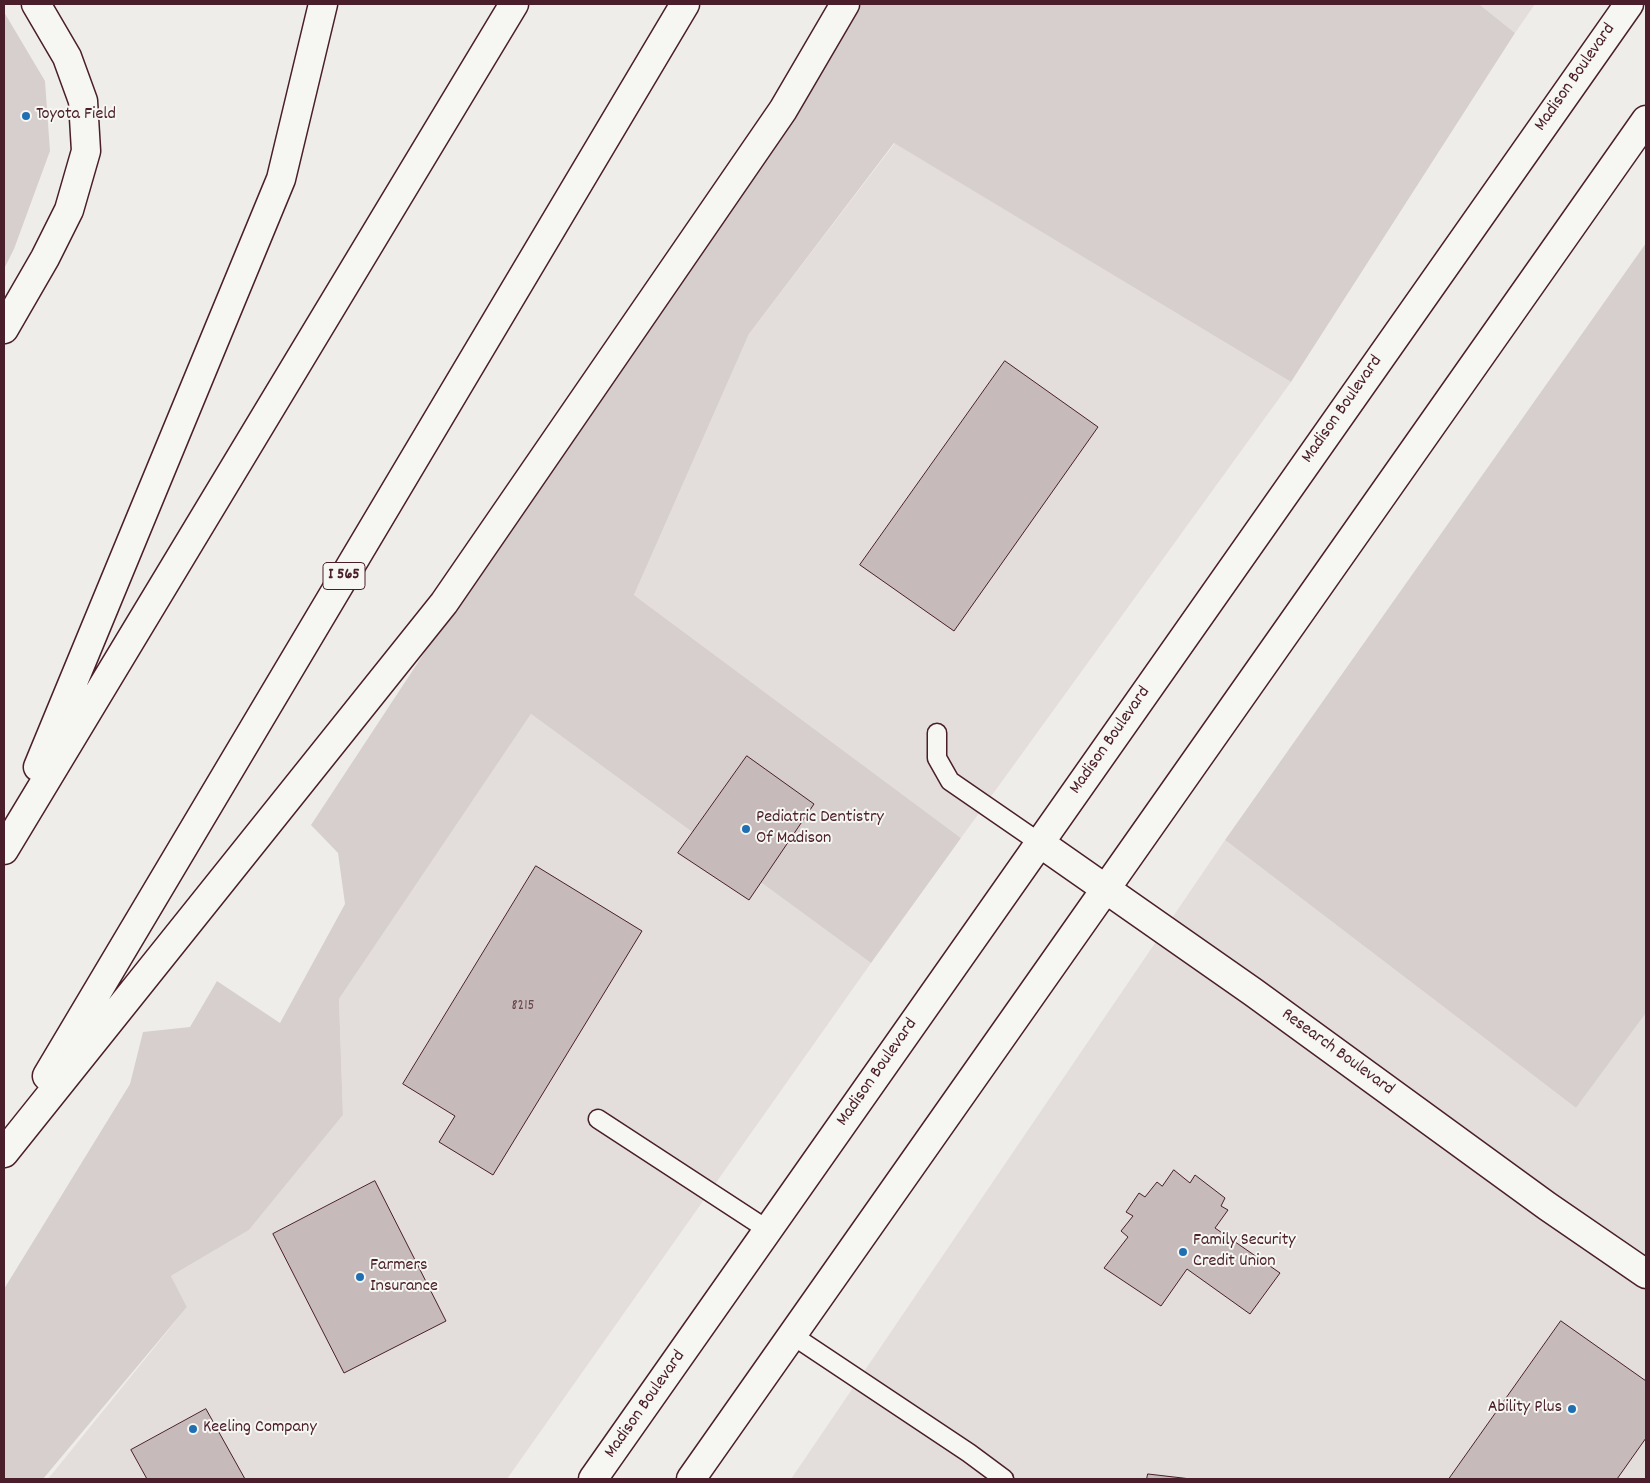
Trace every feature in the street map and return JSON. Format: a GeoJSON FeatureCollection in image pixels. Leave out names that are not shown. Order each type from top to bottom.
{"type":"FeatureCollection","features":[{"type":"Feature","properties":{"kind":"main road"},"geometry":{"type":"LineString","coordinates":[[4,850],[281,179],[323,4]]}},
{"type":"Feature","properties":{"kind":"main road"},"geometry":{"type":"LineString","coordinates":[[4,850],[514,4]]}},
{"type":"Feature","properties":{"kind":"main road","name":"I 565"},"geometry":{"type":"LineString","coordinates":[[4,1149],[685,4]]}},
{"type":"Feature","properties":{"kind":"main road"},"geometry":{"type":"LineString","coordinates":[[4,1153],[444,603],[784,110],[845,4]]}},
{"type":"Feature","properties":{"kind":"main road","name":"Madison Boulevard"},"geometry":{"type":"LineString","coordinates":[[593,1479],[1628,4]]}},
{"type":"Feature","properties":{"kind":"main road"},"geometry":{"type":"LineString","coordinates":[[4,329],[45,258],[69,210],[86,151],[83,101],[67,57],[42,7]]}},
{"type":"Feature","properties":{"kind":"main road"},"geometry":{"type":"LineString","coordinates":[[691,1479],[1646,120]]}},
{"type":"Feature","properties":{"kind":"main road","name":"Research Boulevard"},"geometry":{"type":"LineString","coordinates":[[1040,843],[1253,992],[1566,1219],[1646,1274]]}},
{"type":"Feature","properties":{"kind":"lane"},"geometry":{"type":"LineString","coordinates":[[937,733],[937,758],[950,781],[1040,843]]}},
{"type":"Feature","properties":{"kind":"lane"},"geometry":{"type":"LineString","coordinates":[[598,1119],[768,1230]]}},
{"type":"Feature","properties":{"kind":"lane"},"geometry":{"type":"LineString","coordinates":[[792,1335],[969,1453],[1004,1479]]}},
{"type":"Feature","properties":{"kind":"shaded area"},"geometry":{"type":"Polygon","coordinates":[[[847,4],[1479,4],[1515,33],[1291,382],[894,143],[749,334],[634,595],[961,838],[871,963],[531,714],[339,999],[343,1115],[249,1230],[171,1276],[187,1307],[43,1479],[4,1479],[4,1289],[130,1084],[143,1032],[190,1027],[217,981],[280,1023],[345,904],[338,853],[311,825],[507,527],[770,155],[847,4]]]}},
{"type":"Feature","properties":{"kind":"shaded area"},"geometry":{"type":"Polygon","coordinates":[[[1479,4],[1535,4],[1515,33],[1479,4]]]}},
{"type":"Feature","properties":{"kind":"shaded area","name":"Toyota Field"},"geometry":{"type":"Polygon","coordinates":[[[4,12],[45,81],[50,151],[14,249],[4,269],[4,12]]]}},
{"type":"Feature","properties":{"kind":"shaded area"},"geometry":{"type":"Polygon","coordinates":[[[895,143],[1291,382],[961,838],[634,595],[749,334],[895,143]]]}},
{"type":"Feature","properties":{"kind":"shaded area"},"geometry":{"type":"Polygon","coordinates":[[[1646,243],[1646,1013],[1576,1108],[1225,840],[1646,243]]]}},
{"type":"Feature","properties":{"kind":"shaded area"},"geometry":{"type":"Polygon","coordinates":[[[531,714],[871,963],[507,1479],[48,1479],[187,1307],[171,1276],[249,1230],[343,1115],[339,999],[531,714]]]}},
{"type":"Feature","properties":{"kind":"shaded area"},"geometry":{"type":"Polygon","coordinates":[[[1225,840],[1576,1108],[1646,1013],[1646,1479],[791,1479],[1225,840]]]}},
{"type":"Feature","properties":{"kind":"building"},"geometry":{"type":"Polygon","coordinates":[[[1005,361],[1098,427],[954,631],[860,565],[1005,361]]]}},
{"type":"Feature","properties":{"kind":"building","name":"Pediatric Dentistry Of Madison"},"geometry":{"type":"Polygon","coordinates":[[[747,756],[814,804],[749,900],[678,853],[747,756]]]}},
{"type":"Feature","properties":{"kind":"building"},"geometry":{"type":"Polygon","coordinates":[[[536,866],[642,931],[493,1175],[439,1142],[455,1116],[403,1084],[536,866]]]}},
{"type":"Feature","properties":{"kind":"building","name":"Family Security Credit Union"},"geometry":{"type":"Polygon","coordinates":[[[1174,1170],[1190,1183],[1195,1175],[1225,1198],[1221,1206],[1228,1210],[1215,1228],[1280,1273],[1250,1314],[1187,1269],[1161,1306],[1104,1268],[1128,1237],[1121,1231],[1133,1216],[1126,1212],[1139,1193],[1145,1197],[1157,1182],[1162,1186],[1174,1170]]]}},
{"type":"Feature","properties":{"kind":"building","name":"Farmers Insurance"},"geometry":{"type":"Polygon","coordinates":[[[375,1181],[446,1321],[344,1373],[273,1234],[375,1181]]]}},
{"type":"Feature","properties":{"kind":"building","name":"Ability Plus"},"geometry":{"type":"Polygon","coordinates":[[[1561,1321],[1646,1381],[1646,1438],[1617,1479],[1449,1479],[1561,1321]]]}},
{"type":"Feature","properties":{"kind":"building","name":"Keeling Company"},"geometry":{"type":"Polygon","coordinates":[[[206,1409],[245,1479],[147,1479],[131,1450],[206,1409]]]}},
{"type":"Feature","properties":{"kind":"building"},"geometry":{"type":"Polygon","coordinates":[[[1148,1474],[1191,1479],[1147,1479],[1148,1474]]]}},
{"type":"Feature","properties":{"kind":"place","name":"Toyota Field"},"geometry":{"type":"Point","coordinates":[26,116]}},
{"type":"Feature","properties":{"kind":"place","name":"Pediatric Dentistry Of Madison"},"geometry":{"type":"Point","coordinates":[746,829]}},
{"type":"Feature","properties":{"kind":"place","name":"Family Security Credit Union"},"geometry":{"type":"Point","coordinates":[1183,1252]}},
{"type":"Feature","properties":{"kind":"place","name":"Farmers Insurance"},"geometry":{"type":"Point","coordinates":[360,1277]}},
{"type":"Feature","properties":{"kind":"place","name":"Ability Plus"},"geometry":{"type":"Point","coordinates":[1572,1409]}},
{"type":"Feature","properties":{"kind":"place","name":"Keeling Company"},"geometry":{"type":"Point","coordinates":[193,1429]}}]}
